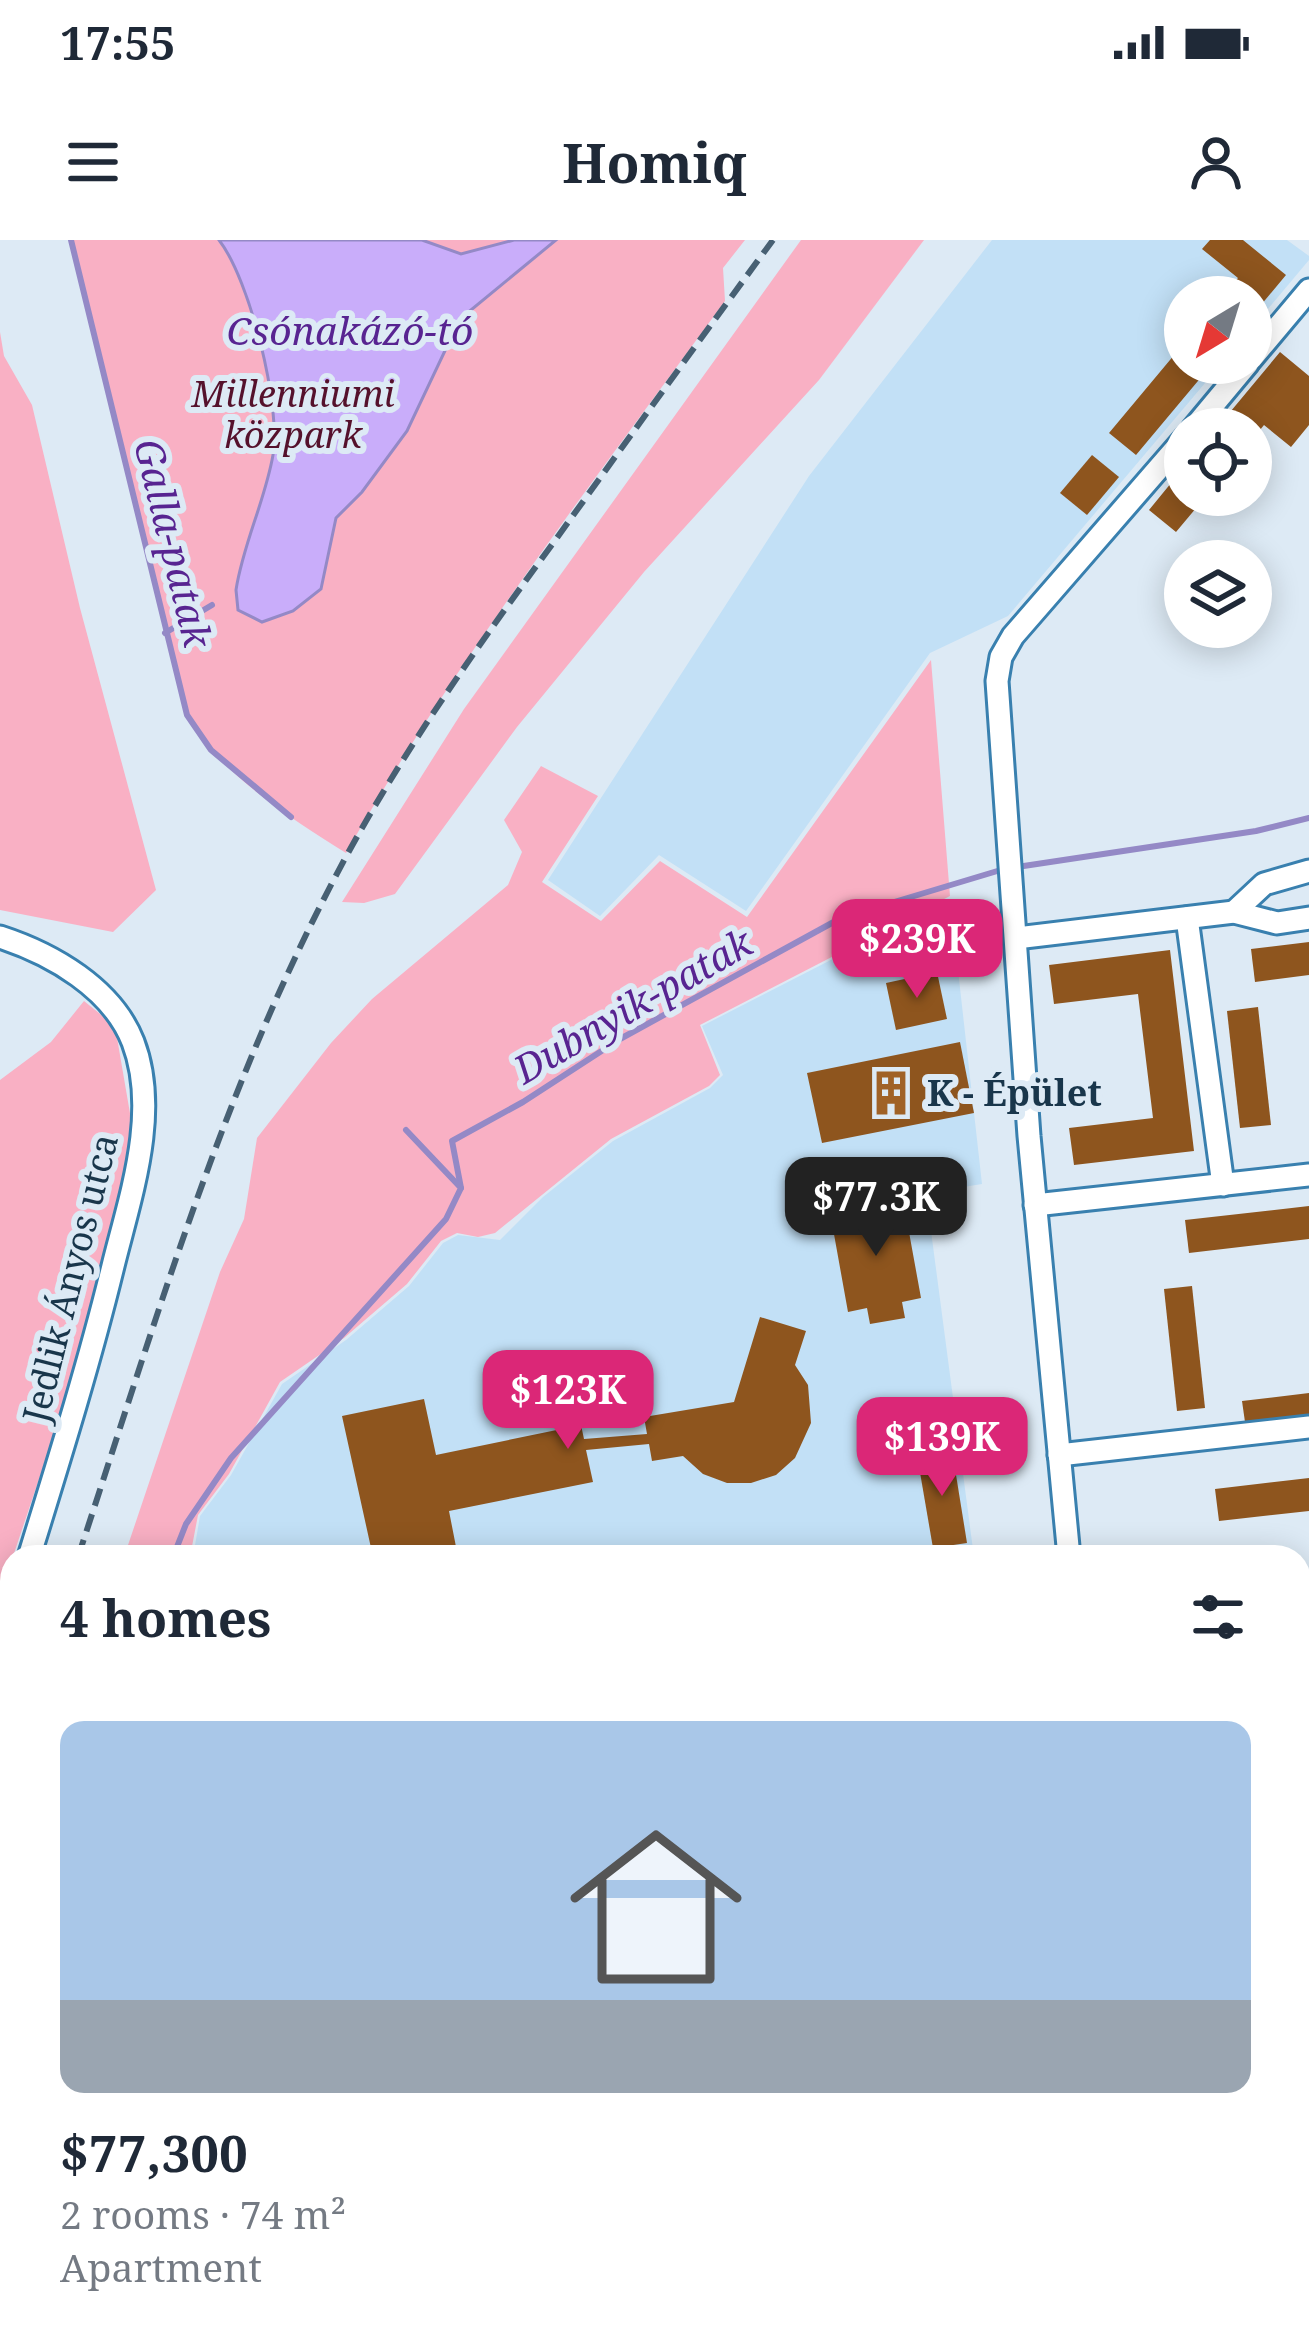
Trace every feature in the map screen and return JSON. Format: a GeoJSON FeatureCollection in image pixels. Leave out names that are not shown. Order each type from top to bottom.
{"type":"FeatureCollection","features":[{"type":"Feature","properties":{"kind":"street"},"geometry":{"type":"LineString","coordinates":[[1272,334],[1309,290]]}},
{"type":"Feature","properties":{"kind":"street"},"geometry":{"type":"LineString","coordinates":[[1210,408],[1230,384]]}},
{"type":"Feature","properties":{"kind":"street"},"geometry":{"type":"LineString","coordinates":[[1068,1545],[1035,1205],[997,712],[1001,657],[1013,636],[1164,462]]}},
{"type":"Feature","properties":{"kind":"street"},"geometry":{"type":"LineString","coordinates":[[1234,912],[1264,884],[1309,871]]}},
{"type":"Feature","properties":{"kind":"street"},"geometry":{"type":"LineString","coordinates":[[1016,938],[1234,912],[1277,923],[1309,918]]}},
{"type":"Feature","properties":{"kind":"street"},"geometry":{"type":"LineString","coordinates":[[1187,918],[1223,1185]]}},
{"type":"Feature","properties":{"kind":"street","name":"Jedlik Ányos utca"},"geometry":{"type":"LineString","coordinates":[[0,937],[52,959],[111,1005],[131,1036],[143,1100],[141,1145],[99,1325],[33,1545]]}},
{"type":"Feature","properties":{"kind":"street"},"geometry":{"type":"LineString","coordinates":[[1035,1205],[1309,1175]]}},
{"type":"Feature","properties":{"kind":"street"},"geometry":{"type":"LineString","coordinates":[[1059,1455],[1309,1427]]}},
{"type":"Feature","properties":{"kind":"shaded area"},"geometry":{"type":"Polygon","coordinates":[[[992,240],[1287,240],[1309,256],[1272,304],[1272,276],[1164,276],[1164,384],[1204,384],[1184,408],[1164,408],[1164,432],[1008,616],[930,653],[746,911],[659,855],[600,916],[548,880],[809,476],[992,240]]]}},
{"type":"Feature","properties":{"kind":"shaded area"},"geometry":{"type":"Polygon","coordinates":[[[950,899],[982,1184],[926,1193],[972,1545],[195,1545],[200,1516],[231,1475],[282,1384],[346,1340],[409,1286],[443,1243],[458,1235],[500,1240],[543,1197],[613,1141],[710,1088],[723,1075],[702,1026],[950,899]]]}},
{"type":"Feature","properties":{"kind":"green space","name":"Millenniumi közpark"},"geometry":{"type":"Polygon","coordinates":[[[71,240],[745,240],[723,268],[725,301],[480,640],[346,853],[237,776],[187,715],[71,240]]]}},
{"type":"Feature","properties":{"kind":"green space"},"geometry":{"type":"Polygon","coordinates":[[[801,240],[924,240],[819,380],[644,572],[517,727],[395,894],[364,903],[342,902],[464,709],[801,240]]]}},
{"type":"Feature","properties":{"kind":"green space"},"geometry":{"type":"Polygon","coordinates":[[[0,332],[4,356],[32,405],[80,608],[156,890],[113,932],[0,910],[0,332]]]}},
{"type":"Feature","properties":{"kind":"green space"},"geometry":{"type":"Polygon","coordinates":[[[931,660],[950,896],[700,1025],[720,1075],[709,1086],[611,1139],[495,1233],[478,1237],[457,1233],[441,1241],[407,1284],[344,1338],[280,1382],[229,1474],[198,1515],[192,1545],[128,1545],[220,1272],[244,1219],[257,1138],[372,999],[508,885],[522,852],[504,820],[541,766],[598,796],[542,882],[601,921],[660,861],[747,917],[931,660]]]}},
{"type":"Feature","properties":{"kind":"green space"},"geometry":{"type":"Polygon","coordinates":[[[84,1001],[115,1026],[132,1125],[117,1216],[75,1372],[17,1545],[0,1545],[0,1080],[51,1042],[84,1001]]]}},
{"type":"Feature","properties":{"kind":"water","name":"Csónakázó-tó"},"geometry":{"type":"Polygon","coordinates":[[[219,240],[422,240],[461,254],[514,240],[556,240],[460,319],[407,431],[362,492],[336,518],[321,589],[293,611],[262,622],[238,610],[236,590],[273,455],[272,406],[252,312],[219,240]]]}},
{"type":"Feature","properties":{"kind":"building"},"geometry":{"type":"Polygon","coordinates":[[[1210,240],[1243,240],[1286,275],[1272,292],[1272,276],[1236,276],[1202,249],[1210,240]]]}},
{"type":"Feature","properties":{"kind":"building"},"geometry":{"type":"Polygon","coordinates":[[[1280,352],[1309,376],[1309,425],[1291,447],[1272,432],[1272,408],[1233,408],[1253,384],[1272,384],[1272,362],[1280,352]]]}},
{"type":"Feature","properties":{"kind":"building"},"geometry":{"type":"Polygon","coordinates":[[[1164,367],[1164,384],[1195,384],[1175,408],[1164,408],[1164,422],[1136,455],[1109,433],[1164,367]]]}},
{"type":"Feature","properties":{"kind":"building"},"geometry":{"type":"Polygon","coordinates":[[[1092,455],[1119,477],[1087,515],[1060,493],[1092,455]]]}},
{"type":"Feature","properties":{"kind":"building"},"geometry":{"type":"Polygon","coordinates":[[[1164,492],[1164,516],[1189,516],[1176,532],[1149,510],[1164,492]]]}},
{"type":"Feature","properties":{"kind":"building"},"geometry":{"type":"Polygon","coordinates":[[[1309,942],[1309,975],[1255,982],[1251,949],[1309,942]]]}},
{"type":"Feature","properties":{"kind":"building"},"geometry":{"type":"Polygon","coordinates":[[[1170,950],[1194,1151],[1074,1165],[1069,1128],[1153,1118],[1138,994],[1054,1004],[1049,965],[1170,950]]]}},
{"type":"Feature","properties":{"kind":"building"},"geometry":{"type":"Polygon","coordinates":[[[937,972],[947,1019],[896,1030],[886,983],[937,972]]]}},
{"type":"Feature","properties":{"kind":"building"},"geometry":{"type":"Polygon","coordinates":[[[1258,1007],[1271,1125],[1240,1128],[1227,1011],[1258,1007]]]}},
{"type":"Feature","properties":{"kind":"building","name":"K - Épület"},"geometry":{"type":"Polygon","coordinates":[[[960,1042],[974,1113],[822,1143],[807,1073],[960,1042]]]}},
{"type":"Feature","properties":{"kind":"building"},"geometry":{"type":"Polygon","coordinates":[[[903,1199],[921,1298],[902,1302],[905,1318],[870,1324],[867,1308],[848,1312],[830,1212],[903,1199]]]}},
{"type":"Feature","properties":{"kind":"building"},"geometry":{"type":"Polygon","coordinates":[[[1309,1206],[1309,1239],[1189,1253],[1185,1220],[1309,1206]]]}},
{"type":"Feature","properties":{"kind":"building"},"geometry":{"type":"Polygon","coordinates":[[[1192,1286],[1205,1408],[1177,1411],[1164,1289],[1192,1286]]]}},
{"type":"Feature","properties":{"kind":"building"},"geometry":{"type":"Polygon","coordinates":[[[760,1317],[806,1331],[795,1365],[808,1385],[811,1423],[795,1458],[776,1475],[751,1483],[727,1483],[703,1474],[683,1456],[652,1461],[649,1444],[586,1450],[593,1482],[449,1511],[456,1545],[370,1545],[342,1416],[424,1399],[436,1455],[581,1425],[584,1439],[647,1434],[644,1417],[734,1402],[760,1317]]]}},
{"type":"Feature","properties":{"kind":"building"},"geometry":{"type":"Polygon","coordinates":[[[1309,1393],[1309,1422],[1246,1429],[1242,1401],[1309,1393]]]}},
{"type":"Feature","properties":{"kind":"building"},"geometry":{"type":"Polygon","coordinates":[[[952,1450],[967,1543],[932,1545],[917,1455],[952,1450]]]}},
{"type":"Feature","properties":{"kind":"building"},"geometry":{"type":"Polygon","coordinates":[[[1309,1478],[1309,1511],[1219,1521],[1215,1489],[1309,1478]]]}},
{"type":"Feature","properties":{"kind":"waterway","name":"Galla-patak"},"geometry":{"type":"LineString","coordinates":[[71,240],[187,715],[211,750],[291,817]]}},
{"type":"Feature","properties":{"kind":"waterway"},"geometry":{"type":"LineString","coordinates":[[165,633],[212,605]]}},
{"type":"Feature","properties":{"kind":"waterway","name":"Dubnyik-patak"},"geometry":{"type":"LineString","coordinates":[[1017,867],[1256,831],[1309,818]]}},
{"type":"Feature","properties":{"kind":"waterway","name":"Dubnyik-patak"},"geometry":{"type":"LineString","coordinates":[[461,1188],[452,1141],[620,1039],[841,918],[1004,869]]}},
{"type":"Feature","properties":{"kind":"waterway","name":"Galla-patak"},"geometry":{"type":"LineString","coordinates":[[178,1545],[186,1524],[231,1458],[446,1219],[461,1188],[406,1130]]}},
{"type":"Feature","properties":{"kind":"railway"},"geometry":{"type":"LineString","coordinates":[[82,1545],[222,1131],[291,966],[331,885],[382,794],[468,662],[773,240]]}},
{"type":"Feature","properties":{"kind":"place","name":"K - Épület"},"geometry":{"type":"Point","coordinates":[891,1093]}}]}
